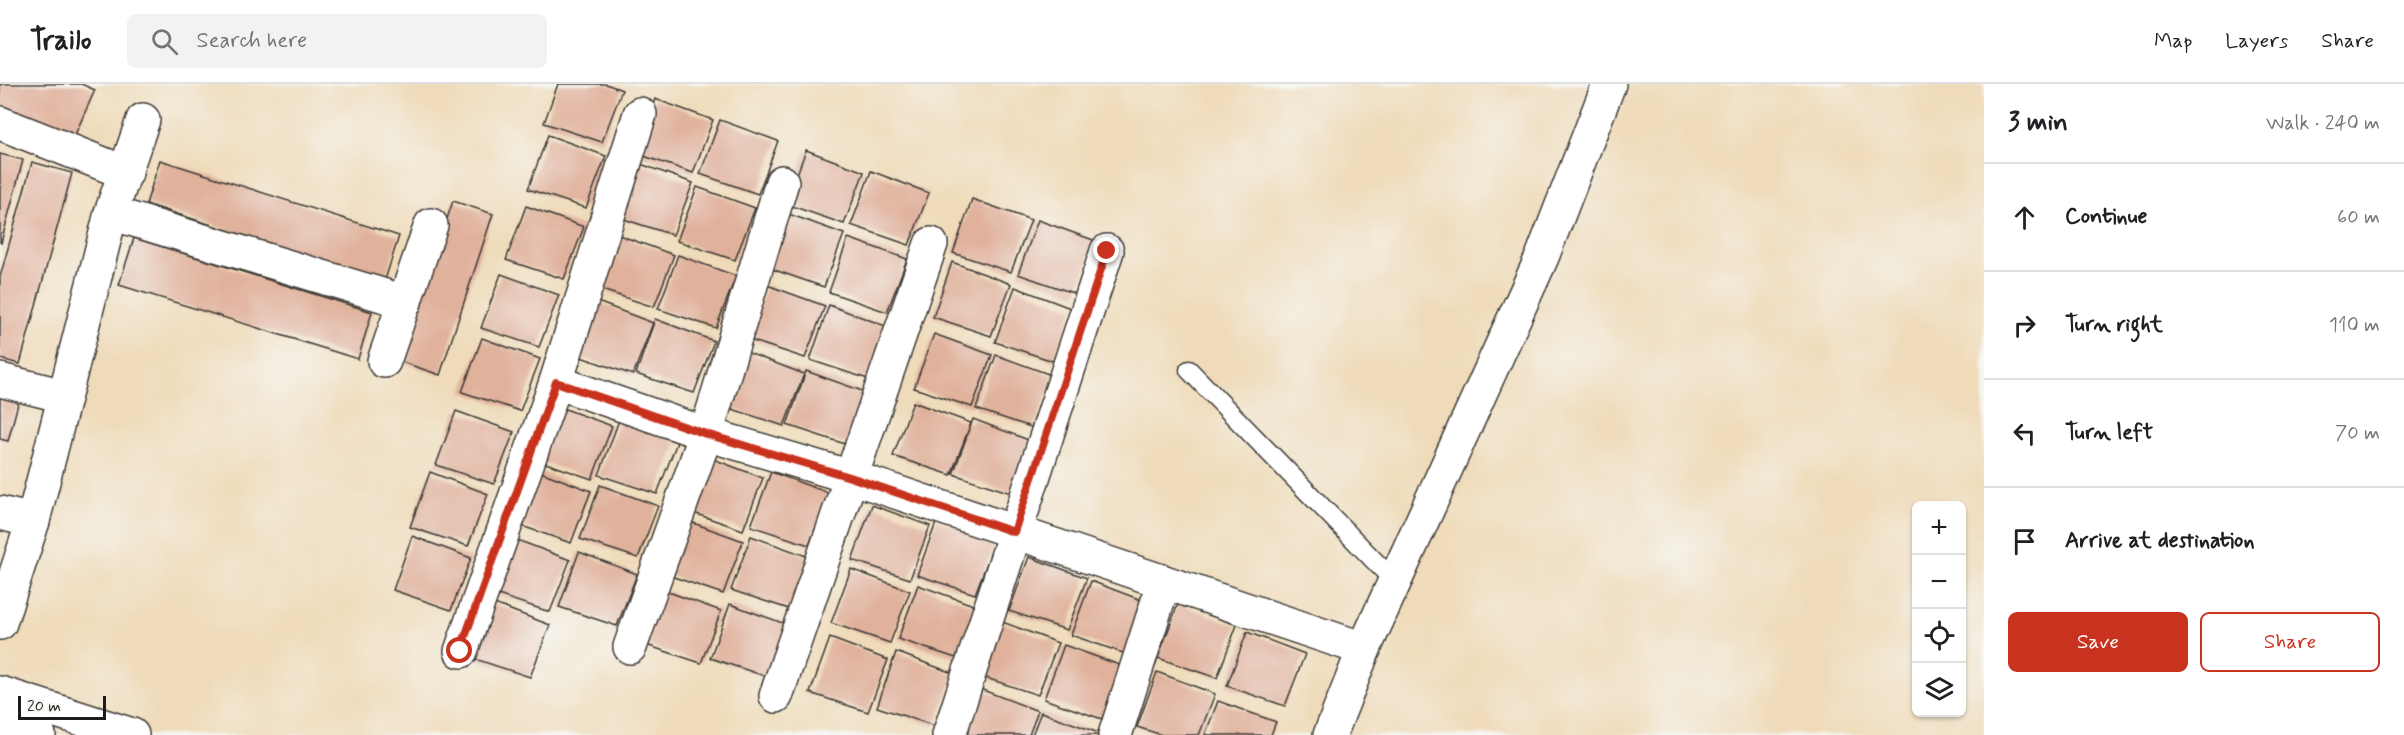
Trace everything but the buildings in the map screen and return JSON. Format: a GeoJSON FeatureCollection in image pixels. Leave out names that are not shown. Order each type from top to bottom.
{"type":"FeatureCollection","features":[{"type":"Feature","properties":{"kind":"street"},"geometry":{"type":"LineString","coordinates":[[1330,735],[1364,649],[1542,257],[1610,84]]}},
{"type":"Feature","properties":{"kind":"street"},"geometry":{"type":"LineString","coordinates":[[460,651],[556,382],[640,114]]}},
{"type":"Feature","properties":{"kind":"street"},"geometry":{"type":"LineString","coordinates":[[0,623],[33,521],[111,213],[144,120]]}},
{"type":"Feature","properties":{"kind":"street"},"geometry":{"type":"LineString","coordinates":[[0,123],[126,173]]}},
{"type":"Feature","properties":{"kind":"street"},"geometry":{"type":"LineString","coordinates":[[630,647],[706,434],[782,182]]}},
{"type":"Feature","properties":{"kind":"street"},"geometry":{"type":"LineString","coordinates":[[111,213],[405,302]]}},
{"type":"Feature","properties":{"kind":"street"},"geometry":{"type":"LineString","coordinates":[[384,361],[431,225]]}},
{"type":"Feature","properties":{"kind":"street"},"geometry":{"type":"LineString","coordinates":[[776,696],[932,244]]}},
{"type":"Feature","properties":{"kind":"street"},"geometry":{"type":"LineString","coordinates":[[948,735],[1107,251]]}},
{"type":"Feature","properties":{"kind":"street"},"geometry":{"type":"LineString","coordinates":[[0,380],[64,396]]}},
{"type":"Feature","properties":{"kind":"street"},"geometry":{"type":"LineString","coordinates":[[556,382],[706,434],[850,477],[1364,649]]}},
{"type":"Feature","properties":{"kind":"street"},"geometry":{"type":"LineString","coordinates":[[0,513],[33,521]]}},
{"type":"Feature","properties":{"kind":"street"},"geometry":{"type":"LineString","coordinates":[[1115,735],[1164,582]]}},
{"type":"Feature","properties":{"kind":"street"},"geometry":{"type":"LineString","coordinates":[[0,693],[132,735]]}},
{"type":"Feature","properties":{"kind":"street"},"geometry":{"type":"LineString","coordinates":[[0,723],[39,735]]}},
{"type":"Feature","properties":{"kind":"lane"},"geometry":{"type":"LineString","coordinates":[[1189,370],[1395,582]]}},
{"type":"Feature","properties":{"kind":"route"},"geometry":{"type":"LineString","coordinates":[[460,651],[556,382],[706,434],[850,477],[1014,532],[1107,251]]}}]}
